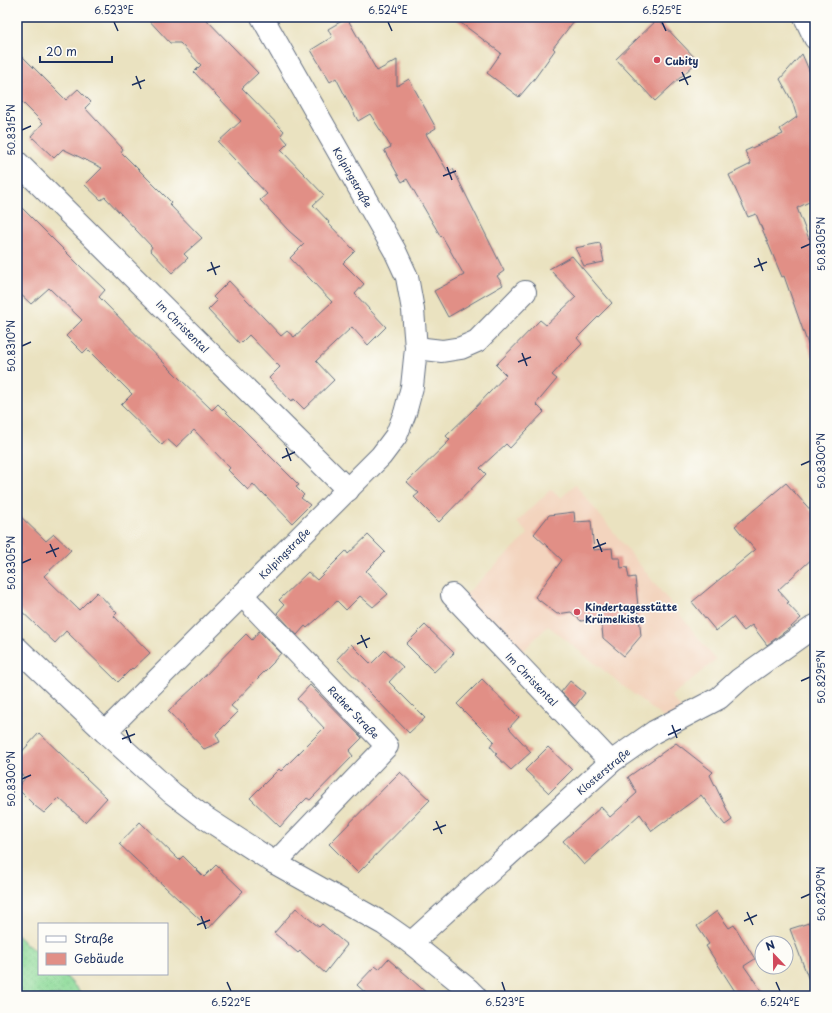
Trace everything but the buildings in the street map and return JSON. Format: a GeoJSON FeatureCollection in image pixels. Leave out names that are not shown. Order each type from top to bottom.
{"type":"FeatureCollection","features":[{"type":"Feature","properties":{"kind":"street","name":"Kolpingstraße"},"geometry":{"type":"LineString","coordinates":[[106,732],[382,456],[396,436],[405,413],[412,386],[416,348],[414,310],[407,277],[395,251],[262,17]]}},
{"type":"Feature","properties":{"kind":"street"},"geometry":{"type":"LineString","coordinates":[[805,17],[815,38]]}},
{"type":"Feature","properties":{"kind":"street","name":"Im Christental"},"geometry":{"type":"LineString","coordinates":[[17,162],[348,490]]}},
{"type":"Feature","properties":{"kind":"street"},"geometry":{"type":"LineString","coordinates":[[416,348],[442,351],[461,348],[477,341],[525,292]]}},
{"type":"Feature","properties":{"kind":"street","name":"Rather Straße"},"geometry":{"type":"LineString","coordinates":[[242,595],[387,746],[275,863]]}},
{"type":"Feature","properties":{"kind":"street","name":"Im Christental"},"geometry":{"type":"LineString","coordinates":[[452,595],[611,762]]}},
{"type":"Feature","properties":{"kind":"street","name":"Klosterstraße"},"geometry":{"type":"LineString","coordinates":[[411,942],[611,762],[654,732],[719,698],[740,679],[815,626]]}},
{"type":"Feature","properties":{"kind":"street"},"geometry":{"type":"LineString","coordinates":[[17,648],[172,793],[204,817],[275,863],[384,924],[411,942],[475,996]]}},
{"type":"Feature","properties":{"kind":"shaded area","name":"Kindertagesstätte Krümelkiste"},"geometry":{"type":"Polygon","coordinates":[[[575,484],[716,660],[671,696],[683,711],[666,720],[548,626],[519,655],[463,597],[528,534],[517,522],[551,489],[561,498],[575,484]]]}},
{"type":"Feature","properties":{"kind":"green space"},"geometry":{"type":"Polygon","coordinates":[[[17,934],[25,944],[38,951],[38,975],[65,975],[84,996],[17,996],[17,934]]]}},
{"type":"Feature","properties":{"kind":"place","name":"Cubity"},"geometry":{"type":"Point","coordinates":[657,60]}},
{"type":"Feature","properties":{"kind":"place","name":"Kindertagesstätte Krümelkiste"},"geometry":{"type":"Point","coordinates":[577,612]}}]}
